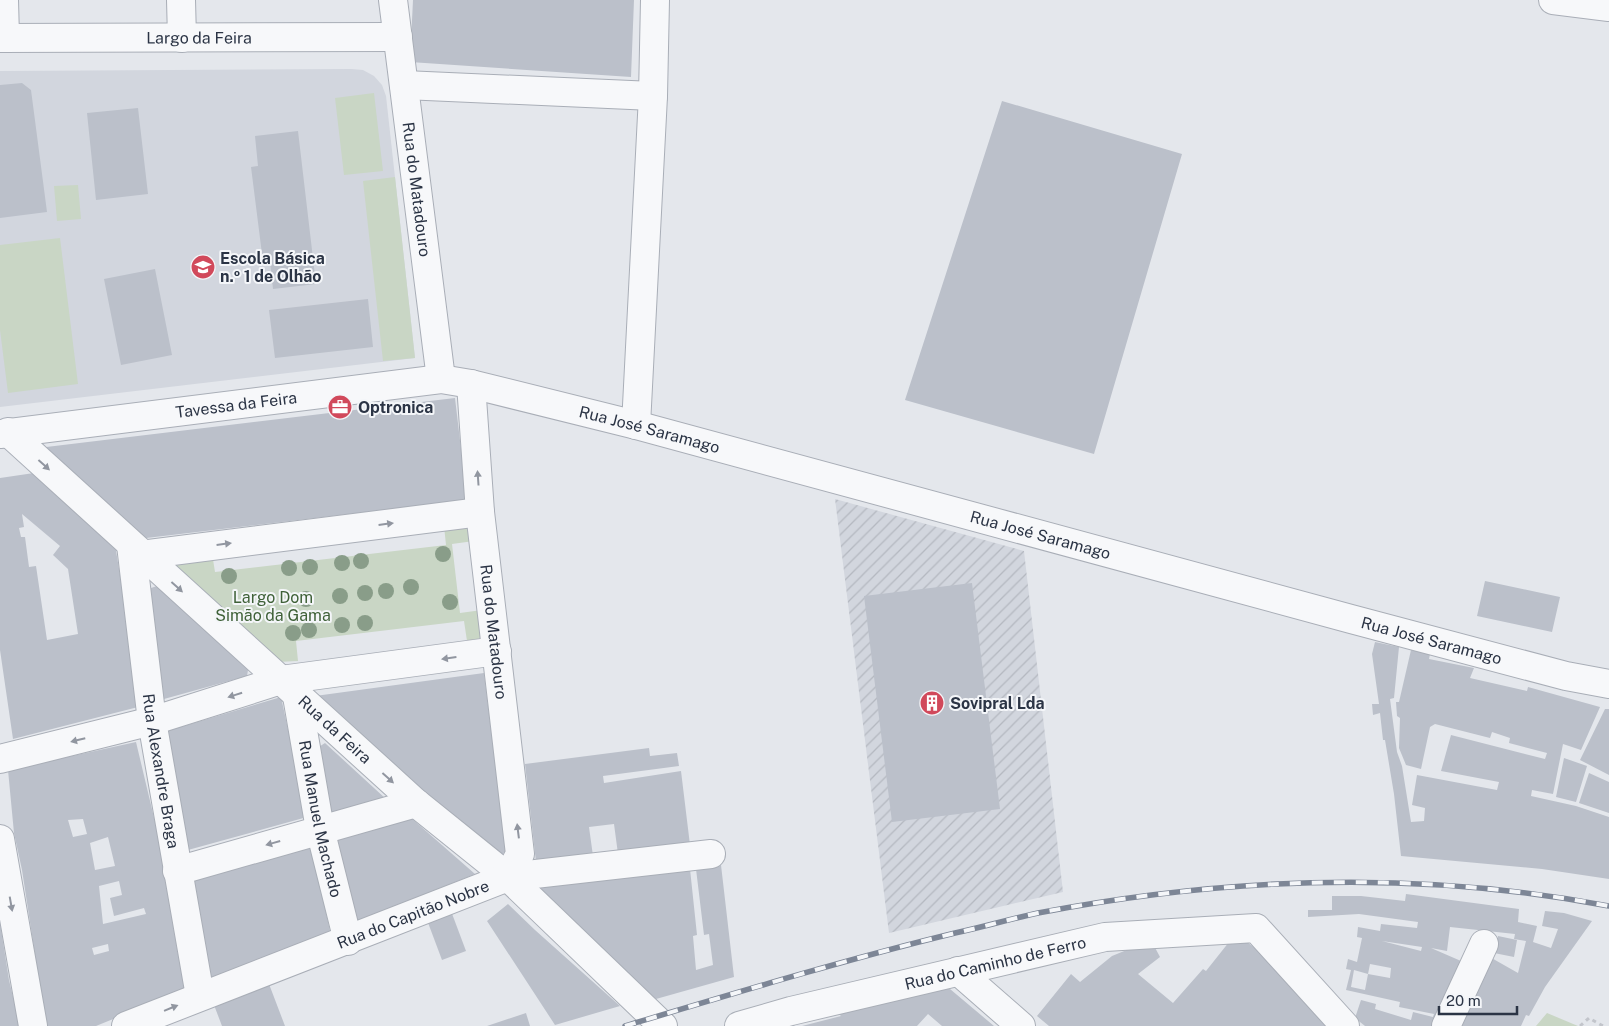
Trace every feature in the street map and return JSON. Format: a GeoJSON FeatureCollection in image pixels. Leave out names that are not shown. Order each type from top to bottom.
{"type":"FeatureCollection","features":[{"type":"Feature","properties":{"kind":"street"},"geometry":{"type":"LineString","coordinates":[[2,38],[4,0]]}},
{"type":"Feature","properties":{"kind":"street"},"geometry":{"type":"LineString","coordinates":[[182,0],[182,38]]}},
{"type":"Feature","properties":{"kind":"street","name":"Rua do Matadouro"},"geometry":{"type":"LineString","coordinates":[[393,0],[441,378]]}},
{"type":"Feature","properties":{"kind":"street"},"geometry":{"type":"LineString","coordinates":[[636,425],[653,96],[655,0]]}},
{"type":"Feature","properties":{"kind":"street"},"geometry":{"type":"LineString","coordinates":[[1553,0],[1609,7]]}},
{"type":"Feature","properties":{"kind":"street","name":"Largo da Feira"},"geometry":{"type":"LineString","coordinates":[[2,38],[398,37]]}},
{"type":"Feature","properties":{"kind":"street"},"geometry":{"type":"LineString","coordinates":[[404,85],[653,96]]}},
{"type":"Feature","properties":{"kind":"street","name":"Tavessa da Feira"},"geometry":{"type":"LineString","coordinates":[[4,433],[441,378],[472,384]]}},
{"type":"Feature","properties":{"kind":"street","name":"Rua do Matadouro"},"geometry":{"type":"LineString","coordinates":[[472,384],[480,512],[520,854],[508,877]]}},
{"type":"Feature","properties":{"kind":"street","name":"Rua José Saramago"},"geometry":{"type":"LineString","coordinates":[[472,384],[636,425],[1566,676],[1609,684]]}},
{"type":"Feature","properties":{"kind":"street","name":"Rua da Feira"},"geometry":{"type":"LineString","coordinates":[[4,433],[416,803],[508,877],[663,1026]]}},
{"type":"Feature","properties":{"kind":"street"},"geometry":{"type":"LineString","coordinates":[[136,550],[480,512]]}},
{"type":"Feature","properties":{"kind":"street","name":"Rua Alexandre Braga"},"geometry":{"type":"LineString","coordinates":[[136,550],[152,721],[200,996]]}},
{"type":"Feature","properties":{"kind":"street"},"geometry":{"type":"LineString","coordinates":[[0,759],[289,688],[497,651]]}},
{"type":"Feature","properties":{"kind":"street","name":"Rua Manuel Machado"},"geometry":{"type":"LineString","coordinates":[[289,688],[320,829],[348,941]]}},
{"type":"Feature","properties":{"kind":"street"},"geometry":{"type":"LineString","coordinates":[[177,871],[416,803]]}},
{"type":"Feature","properties":{"kind":"street"},"geometry":{"type":"LineString","coordinates":[[0,839],[33,1026]]}},
{"type":"Feature","properties":{"kind":"street","name":"Rua do Capitão Nobre"},"geometry":{"type":"LineString","coordinates":[[126,1026],[508,877],[712,854]]}},
{"type":"Feature","properties":{"kind":"street","name":"Rua do Caminho de Ferro"},"geometry":{"type":"LineString","coordinates":[[740,1026],[791,1011],[1105,937],[1256,928],[1345,1026]]}},
{"type":"Feature","properties":{"kind":"street"},"geometry":{"type":"LineString","coordinates":[[1446,1026],[1484,944]]}},
{"type":"Feature","properties":{"kind":"street"},"geometry":{"type":"LineString","coordinates":[[958,971],[1022,1026]]}},
{"type":"Feature","properties":{"kind":"path"},"geometry":{"type":"LineString","coordinates":[[1580,1026],[1589,1018],[1603,1026]]}},
{"type":"Feature","properties":{"kind":"shaded area","name":"Escola Básica n.º 1 de Olhão"},"geometry":{"type":"Polygon","coordinates":[[[363,70],[374,76],[382,85],[386,96],[415,358],[0,407],[0,71],[363,70]]]}},
{"type":"Feature","properties":{"kind":"shaded area"},"geometry":{"type":"Polygon","coordinates":[[[835,499],[1024,551],[1063,892],[889,933],[835,499]]]}},
{"type":"Feature","properties":{"kind":"green space"},"geometry":{"type":"Polygon","coordinates":[[[374,93],[383,171],[344,175],[335,98],[374,93]]]}},
{"type":"Feature","properties":{"kind":"green space"},"geometry":{"type":"Polygon","coordinates":[[[395,177],[415,358],[383,361],[363,181],[395,177]]]}},
{"type":"Feature","properties":{"kind":"green space"},"geometry":{"type":"Polygon","coordinates":[[[78,185],[81,219],[57,221],[54,186],[78,185]]]}},
{"type":"Feature","properties":{"kind":"green space"},"geometry":{"type":"Polygon","coordinates":[[[60,238],[78,384],[8,393],[0,330],[0,245],[60,238]]]}},
{"type":"Feature","properties":{"kind":"green space","name":"Largo Dom Simão da Gama"},"geometry":{"type":"Polygon","coordinates":[[[470,523],[474,541],[452,544],[460,613],[482,610],[482,638],[467,641],[464,621],[296,641],[298,661],[277,662],[165,558],[212,553],[215,572],[446,545],[444,526],[470,523]]]}},
{"type":"Feature","properties":{"kind":"green space"},"geometry":{"type":"Polygon","coordinates":[[[1547,1013],[1578,1026],[1536,1026],[1547,1013]]]}},
{"type":"Feature","properties":{"kind":"building"},"geometry":{"type":"Polygon","coordinates":[[[413,0],[634,0],[631,77],[410,62],[413,0]]]}},
{"type":"Feature","properties":{"kind":"building"},"geometry":{"type":"Polygon","coordinates":[[[22,83],[31,90],[47,212],[0,218],[0,85],[22,83]]]}},
{"type":"Feature","properties":{"kind":"building"},"geometry":{"type":"Polygon","coordinates":[[[1002,101],[1182,154],[1094,454],[905,400],[1002,101]]]}},
{"type":"Feature","properties":{"kind":"building"},"geometry":{"type":"Polygon","coordinates":[[[138,108],[148,194],[96,200],[87,113],[138,108]]]}},
{"type":"Feature","properties":{"kind":"building"},"geometry":{"type":"Polygon","coordinates":[[[298,131],[316,284],[273,289],[269,253],[262,254],[251,167],[258,166],[255,136],[298,131]]]}},
{"type":"Feature","properties":{"kind":"building"},"geometry":{"type":"Polygon","coordinates":[[[155,269],[172,355],[121,365],[104,279],[155,269]]]}},
{"type":"Feature","properties":{"kind":"building"},"geometry":{"type":"Polygon","coordinates":[[[368,299],[373,347],[275,358],[269,310],[368,299]]]}},
{"type":"Feature","properties":{"kind":"building"},"geometry":{"type":"Polygon","coordinates":[[[455,398],[467,500],[138,539],[38,448],[455,398]]]}},
{"type":"Feature","properties":{"kind":"building"},"geometry":{"type":"Polygon","coordinates":[[[34,473],[114,539],[142,706],[13,739],[0,650],[0,478],[34,473]],[[22,514],[24,527],[19,528],[21,537],[25,537],[29,567],[36,566],[47,640],[78,634],[68,569],[53,555],[60,546],[22,514]]]}},
{"type":"Feature","properties":{"kind":"building"},"geometry":{"type":"Polygon","coordinates":[[[1485,581],[1560,597],[1552,632],[1477,616],[1485,581]]]}},
{"type":"Feature","properties":{"kind":"building","name":"Sovipral Lda"},"geometry":{"type":"Polygon","coordinates":[[[972,583],[1000,809],[892,822],[864,596],[972,583]]]}},
{"type":"Feature","properties":{"kind":"building"},"geometry":{"type":"Polygon","coordinates":[[[157,586],[248,670],[247,676],[164,699],[145,590],[157,586]]]}},
{"type":"Feature","properties":{"kind":"building"},"geometry":{"type":"Polygon","coordinates":[[[1375,642],[1399,647],[1394,698],[1390,699],[1397,752],[1402,766],[1411,822],[1424,821],[1425,808],[1412,805],[1417,775],[1497,790],[1499,782],[1441,771],[1451,735],[1545,759],[1547,753],[1509,743],[1510,738],[1492,732],[1490,738],[1435,724],[1430,727],[1421,769],[1406,765],[1399,748],[1400,718],[1397,716],[1396,702],[1399,702],[1411,650],[1430,654],[1429,659],[1474,668],[1470,678],[1527,691],[1528,687],[1600,707],[1581,750],[1563,744],[1553,794],[1532,790],[1531,796],[1576,806],[1609,817],[1609,879],[1542,869],[1401,856],[1394,794],[1385,740],[1383,740],[1380,713],[1373,715],[1372,704],[1379,704],[1372,654],[1375,642]]]}},
{"type":"Feature","properties":{"kind":"building"},"geometry":{"type":"Polygon","coordinates":[[[484,673],[506,851],[498,857],[315,696],[484,673]]]}},
{"type":"Feature","properties":{"kind":"building"},"geometry":{"type":"Polygon","coordinates":[[[281,697],[307,817],[188,850],[167,731],[281,697]]]}},
{"type":"Feature","properties":{"kind":"building"},"geometry":{"type":"Polygon","coordinates":[[[1605,709],[1609,709],[1609,775],[1580,760],[1605,709]]]}},
{"type":"Feature","properties":{"kind":"building"},"geometry":{"type":"Polygon","coordinates":[[[136,742],[156,826],[178,954],[183,953],[187,989],[96,1026],[46,1026],[22,870],[14,833],[8,770],[136,742]],[[83,819],[68,820],[73,837],[87,834],[83,819]],[[108,837],[90,843],[95,870],[115,866],[108,837]],[[119,881],[99,886],[103,924],[146,914],[144,908],[114,916],[110,898],[122,895],[119,881]],[[108,944],[92,948],[94,955],[109,951],[108,944]]]}},
{"type":"Feature","properties":{"kind":"building"},"geometry":{"type":"Polygon","coordinates":[[[325,743],[386,799],[331,814],[314,750],[325,743]]]}},
{"type":"Feature","properties":{"kind":"building"},"geometry":{"type":"Polygon","coordinates":[[[649,748],[650,756],[677,753],[679,766],[603,776],[604,783],[681,771],[690,845],[618,854],[614,824],[589,827],[593,856],[536,862],[525,764],[649,748]]]}},
{"type":"Feature","properties":{"kind":"building"},"geometry":{"type":"Polygon","coordinates":[[[1564,758],[1587,766],[1576,802],[1556,797],[1564,758]]]}},
{"type":"Feature","properties":{"kind":"building"},"geometry":{"type":"Polygon","coordinates":[[[1589,773],[1609,782],[1609,813],[1579,803],[1589,773]]]}},
{"type":"Feature","properties":{"kind":"building"},"geometry":{"type":"Polygon","coordinates":[[[410,817],[475,874],[353,923],[334,838],[410,817]]]}},
{"type":"Feature","properties":{"kind":"building"},"geometry":{"type":"Polygon","coordinates":[[[311,844],[330,931],[211,981],[192,875],[311,844]]]}},
{"type":"Feature","properties":{"kind":"building"},"geometry":{"type":"Polygon","coordinates":[[[721,865],[734,977],[656,999],[540,895],[542,885],[690,869],[697,935],[693,936],[696,970],[713,965],[709,934],[704,935],[696,869],[721,865]]]}},
{"type":"Feature","properties":{"kind":"building"},"geometry":{"type":"Polygon","coordinates":[[[1406,894],[1519,909],[1518,922],[1537,926],[1533,942],[1551,948],[1558,929],[1542,926],[1545,911],[1564,913],[1592,921],[1545,987],[1529,1016],[1526,1015],[1521,1026],[1458,1026],[1488,956],[1518,973],[1526,941],[1514,939],[1515,934],[1450,927],[1447,951],[1431,948],[1461,961],[1442,1026],[1365,1026],[1355,1018],[1361,1000],[1376,1004],[1375,1009],[1411,1020],[1413,1012],[1433,1017],[1434,1014],[1399,1007],[1400,1002],[1346,990],[1351,970],[1346,969],[1348,959],[1357,962],[1362,938],[1357,937],[1358,927],[1380,931],[1381,924],[1417,928],[1418,922],[1359,914],[1308,917],[1308,910],[1332,910],[1332,896],[1361,896],[1405,901],[1406,894]],[[1382,941],[1421,951],[1422,947],[1382,941]],[[1370,964],[1368,974],[1390,978],[1391,968],[1370,964]],[[1354,970],[1351,987],[1365,990],[1368,974],[1354,970]]]}},
{"type":"Feature","properties":{"kind":"building"},"geometry":{"type":"Polygon","coordinates":[[[508,904],[620,1006],[555,1025],[487,921],[508,904]]]}},
{"type":"Feature","properties":{"kind":"building"},"geometry":{"type":"Polygon","coordinates":[[[451,911],[466,951],[442,960],[427,920],[451,911]]]}},
{"type":"Feature","properties":{"kind":"building"},"geometry":{"type":"Polygon","coordinates":[[[0,923],[9,980],[20,1026],[0,1026],[0,923]]]}},
{"type":"Feature","properties":{"kind":"building"},"geometry":{"type":"Polygon","coordinates":[[[1498,936],[1517,940],[1514,957],[1494,953],[1498,936]]]}},
{"type":"Feature","properties":{"kind":"building"},"geometry":{"type":"Polygon","coordinates":[[[1233,937],[1243,939],[1263,954],[1336,1026],[1049,1026],[1037,1016],[1071,974],[1080,982],[1112,956],[1151,940],[1160,957],[1138,974],[1173,1003],[1203,969],[1206,971],[1233,937]]]}},
{"type":"Feature","properties":{"kind":"building"},"geometry":{"type":"Polygon","coordinates":[[[942,980],[994,1026],[942,1026],[928,1014],[917,1026],[802,1026],[841,1016],[835,1010],[942,980]]]}},
{"type":"Feature","properties":{"kind":"building"},"geometry":{"type":"Polygon","coordinates":[[[269,984],[285,1026],[222,1026],[214,1005],[269,984]]]}},
{"type":"Feature","properties":{"kind":"building"},"geometry":{"type":"Polygon","coordinates":[[[526,1013],[530,1026],[487,1026],[526,1013]]]}},
{"type":"Feature","properties":{"kind":"railway"},"geometry":{"type":"LineString","coordinates":[[625,1026],[913,943],[1038,913],[1180,892],[1252,885],[1395,883],[1467,887],[1538,894],[1609,906]]}},
{"type":"Feature","properties":{"kind":"place","name":"Escola Básica n.º 1 de Olhão"},"geometry":{"type":"Point","coordinates":[203,267]}},
{"type":"Feature","properties":{"kind":"place","name":"Optronica"},"geometry":{"type":"Point","coordinates":[340,407]}},
{"type":"Feature","properties":{"kind":"place","name":"Sovipral Lda"},"geometry":{"type":"Point","coordinates":[932,703]}}]}
